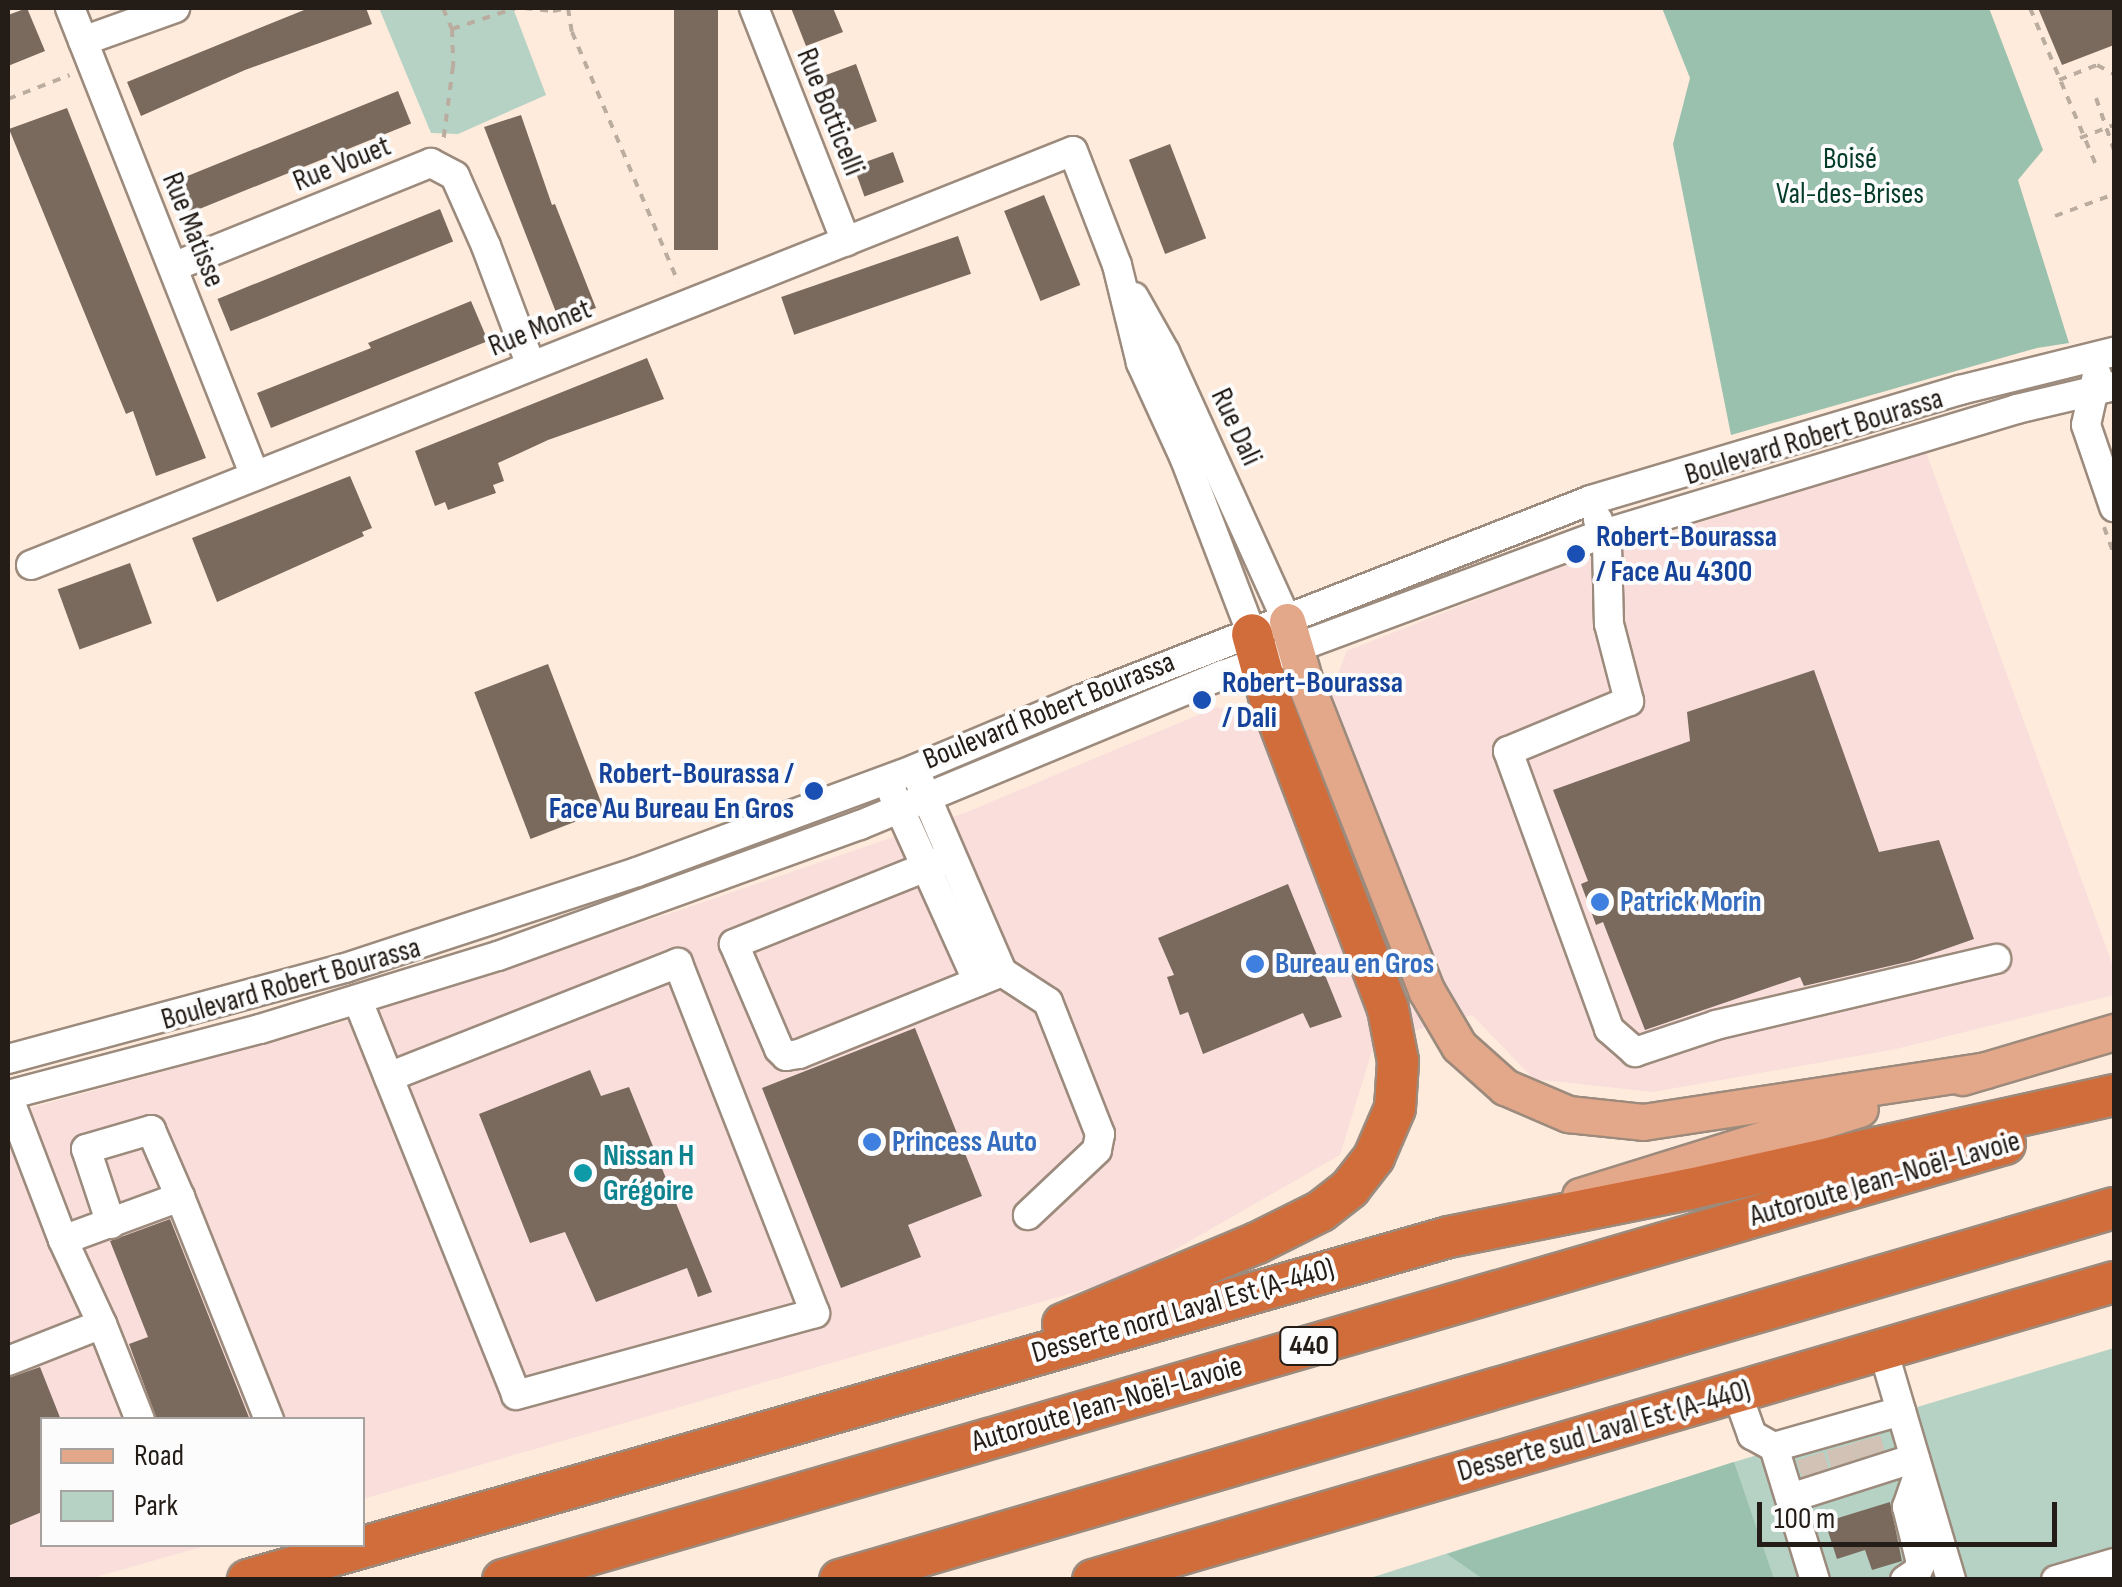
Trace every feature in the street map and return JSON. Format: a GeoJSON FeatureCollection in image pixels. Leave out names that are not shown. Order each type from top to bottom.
{"type":"FeatureCollection","features":[{"type":"Feature","properties":{"kind":"highway"},"geometry":{"type":"LineString","coordinates":[[940,1379],[1302,1222],[1350,1188],[1384,1138],[1398,1075],[1388,1009],[1274,642]]}},
{"type":"Feature","properties":{"kind":"highway"},"geometry":{"type":"LineString","coordinates":[[1448,1236],[1690,1190],[2114,1095]]}},
{"type":"Feature","properties":{"kind":"highway","name":"Autoroute Jean-Noël-Lavoie"},"geometry":{"type":"LineString","coordinates":[[503,1580],[2114,1112]]}},
{"type":"Feature","properties":{"kind":"highway"},"geometry":{"type":"LineString","coordinates":[[840,1580],[2114,1208]]}},
{"type":"Feature","properties":{"kind":"highway","name":"Desserte nord Laval Est (A-440)"},"geometry":{"type":"LineString","coordinates":[[365,1546],[1448,1236]]}},
{"type":"Feature","properties":{"kind":"highway","name":"Desserte sud Laval Est (A-440)"},"geometry":{"type":"LineString","coordinates":[[1092,1580],[2114,1282]]}},
{"type":"Feature","properties":{"kind":"highway","name":"Desserte nord Laval Est (A-440)"},"geometry":{"type":"LineString","coordinates":[[248,1580],[362,1547]]}},
{"type":"Feature","properties":{"kind":"main road"},"geometry":{"type":"LineString","coordinates":[[1274,642],[1433,1005],[1470,1058],[1505,1087],[1568,1114],[1643,1122],[1985,1070]]}},
{"type":"Feature","properties":{"kind":"main road","name":"Desserte nord Laval Est (A-440)"},"geometry":{"type":"LineString","coordinates":[[1448,1236],[2114,1032]]}},
{"type":"Feature","properties":{"kind":"street","name":"Rue Matisse"},"geometry":{"type":"LineString","coordinates":[[70,8],[256,476]]}},
{"type":"Feature","properties":{"kind":"street"},"geometry":{"type":"LineString","coordinates":[[88,54],[174,8]]}},
{"type":"Feature","properties":{"kind":"street","name":"Rue Botticelli"},"geometry":{"type":"LineString","coordinates":[[754,8],[846,241]]}},
{"type":"Feature","properties":{"kind":"street","name":"Rue Monet"},"geometry":{"type":"LineString","coordinates":[[31,565],[1073,151]]}},
{"type":"Feature","properties":{"kind":"street","name":"Rue Dali"},"geometry":{"type":"LineString","coordinates":[[1073,151],[1116,265],[1142,363],[1274,642]]}},
{"type":"Feature","properties":{"kind":"street","name":"Rue Vouet"},"geometry":{"type":"LineString","coordinates":[[173,267],[431,163],[455,176],[531,366]]}},
{"type":"Feature","properties":{"kind":"street"},"geometry":{"type":"LineString","coordinates":[[2108,353],[2109,388],[2086,426],[2114,506]]}},
{"type":"Feature","properties":{"kind":"street","name":"Boulevard Robert Bourassa"},"geometry":{"type":"LineString","coordinates":[[8,1096],[358,1001],[651,904],[926,797],[1592,500],[1960,390],[2108,353]]}},
{"type":"Feature","properties":{"kind":"street","name":"Boulevard Robert Bourassa"},"geometry":{"type":"LineString","coordinates":[[8,1059],[243,998],[423,944],[1274,642],[1602,534],[2109,388]]}},
{"type":"Feature","properties":{"kind":"street"},"geometry":{"type":"LineString","coordinates":[[1592,500],[1607,544],[1609,624],[1629,701],[1508,751],[1609,1029],[1635,1052],[1716,1025],[1996,959]]}},
{"type":"Feature","properties":{"kind":"street"},"geometry":{"type":"LineString","coordinates":[[915,769],[926,797],[939,863]]}},
{"type":"Feature","properties":{"kind":"street"},"geometry":{"type":"LineString","coordinates":[[886,779],[899,808],[939,863],[990,977],[1048,1002],[1100,1141],[1097,1150],[1028,1216]]}},
{"type":"Feature","properties":{"kind":"street"},"geometry":{"type":"LineString","coordinates":[[939,863],[734,944],[779,1049],[786,1056],[799,1054],[990,977]]}},
{"type":"Feature","properties":{"kind":"street"},"geometry":{"type":"LineString","coordinates":[[358,1001],[516,1395],[815,1313],[678,963],[389,1076]]}},
{"type":"Feature","properties":{"kind":"street"},"geometry":{"type":"LineString","coordinates":[[8,1096],[63,1240],[139,1417]]}},
{"type":"Feature","properties":{"kind":"street"},"geometry":{"type":"LineString","coordinates":[[111,1224],[86,1149],[152,1130],[268,1417]]}},
{"type":"Feature","properties":{"kind":"street"},"geometry":{"type":"LineString","coordinates":[[63,1240],[180,1197]]}},
{"type":"Feature","properties":{"kind":"street"},"geometry":{"type":"LineString","coordinates":[[8,1361],[102,1324]]}},
{"type":"Feature","properties":{"kind":"street"},"geometry":{"type":"LineString","coordinates":[[1882,1350],[1951,1580]]}},
{"type":"Feature","properties":{"kind":"street"},"geometry":{"type":"LineString","coordinates":[[1737,1393],[1752,1435],[1813,1464],[1856,1451],[1917,1466]]}},
{"type":"Feature","properties":{"kind":"street"},"geometry":{"type":"LineString","coordinates":[[1790,1498],[1813,1464],[1856,1451],[1901,1411]]}},
{"type":"Feature","properties":{"kind":"street"},"geometry":{"type":"LineString","coordinates":[[1774,1447],[1815,1580]]}},
{"type":"Feature","properties":{"kind":"street"},"geometry":{"type":"LineString","coordinates":[[1906,1580],[1917,1572],[1921,1562],[1907,1507],[1917,1466]]}},
{"type":"Feature","properties":{"kind":"street"},"geometry":{"type":"LineString","coordinates":[[2056,1580],[2114,1562]]}},
{"type":"Feature","properties":{"kind":"path"},"geometry":{"type":"LineString","coordinates":[[440,168],[452,66],[452,28],[443,8]]}},
{"type":"Feature","properties":{"kind":"path"},"geometry":{"type":"LineString","coordinates":[[452,28],[516,8]]}},
{"type":"Feature","properties":{"kind":"path"},"geometry":{"type":"LineString","coordinates":[[524,8],[568,8],[572,32],[656,223],[686,305]]}},
{"type":"Feature","properties":{"kind":"path"},"geometry":{"type":"LineString","coordinates":[[2030,8],[2096,165]]}},
{"type":"Feature","properties":{"kind":"path"},"geometry":{"type":"LineString","coordinates":[[8,99],[88,54]]}},
{"type":"Feature","properties":{"kind":"path"},"geometry":{"type":"LineString","coordinates":[[2059,80],[2097,65],[2114,74]]}},
{"type":"Feature","properties":{"kind":"path"},"geometry":{"type":"LineString","coordinates":[[2096,98],[2114,150]]}},
{"type":"Feature","properties":{"kind":"path"},"geometry":{"type":"LineString","coordinates":[[2083,137],[2114,125]]}},
{"type":"Feature","properties":{"kind":"path"},"geometry":{"type":"LineString","coordinates":[[2055,216],[2114,194]]}},
{"type":"Feature","properties":{"kind":"shaded area"},"geometry":{"type":"Polygon","coordinates":[[[1926,452],[2114,969],[2114,995],[1896,1049],[1653,1092],[1534,1079],[1472,1015],[1375,1041],[1340,1155],[1127,1277],[365,1498],[365,1417],[40,1417],[40,1547],[201,1547],[89,1579],[8,1580],[8,1114],[334,1025],[686,908],[967,812],[1217,707],[1254,717],[1332,689],[1347,651],[1558,567],[1926,452]]]}},
{"type":"Feature","properties":{"kind":"green space"},"geometry":{"type":"Polygon","coordinates":[[[379,8],[513,8],[546,95],[458,134],[431,133],[379,8]]]}},
{"type":"Feature","properties":{"kind":"green space","name":"Boisé Val-des-Brises"},"geometry":{"type":"Polygon","coordinates":[[[1662,8],[1989,8],[2043,150],[2018,180],[2069,343],[2037,348],[1731,435],[1673,144],[1690,78],[1662,8]]]}},
{"type":"Feature","properties":{"kind":"green space"},"geometry":{"type":"Polygon","coordinates":[[[2114,1348],[2114,1579],[1364,1580],[1734,1462],[2114,1348]]]}},
{"type":"Feature","properties":{"kind":"green space"},"geometry":{"type":"Polygon","coordinates":[[[1734,1462],[1774,1579],[1483,1579],[1447,1554],[1734,1462]]]}},
{"type":"Feature","properties":{"kind":"building"},"geometry":{"type":"Polygon","coordinates":[[[27,8],[45,51],[8,66],[8,15],[27,8]]]}},
{"type":"Feature","properties":{"kind":"building"},"geometry":{"type":"Polygon","coordinates":[[[309,8],[366,8],[372,24],[245,70],[141,116],[127,82],[309,8]]]}},
{"type":"Feature","properties":{"kind":"building"},"geometry":{"type":"Polygon","coordinates":[[[674,8],[718,8],[718,250],[674,250],[674,8]]]}},
{"type":"Feature","properties":{"kind":"building"},"geometry":{"type":"Polygon","coordinates":[[[791,8],[833,8],[843,32],[806,46],[791,8]]]}},
{"type":"Feature","properties":{"kind":"building"},"geometry":{"type":"Polygon","coordinates":[[[2038,8],[2114,8],[2114,45],[2062,65],[2038,8]]]}},
{"type":"Feature","properties":{"kind":"building"},"geometry":{"type":"Polygon","coordinates":[[[856,64],[877,121],[839,135],[818,78],[856,64]]]}},
{"type":"Feature","properties":{"kind":"building"},"geometry":{"type":"Polygon","coordinates":[[[398,91],[411,123],[180,217],[167,184],[398,91]]]}},
{"type":"Feature","properties":{"kind":"building"},"geometry":{"type":"Polygon","coordinates":[[[67,108],[206,458],[156,476],[133,411],[126,414],[9,129],[67,108]]]}},
{"type":"Feature","properties":{"kind":"building"},"geometry":{"type":"Polygon","coordinates":[[[521,115],[552,205],[555,204],[596,308],[559,320],[484,127],[521,115]]]}},
{"type":"Feature","properties":{"kind":"building"},"geometry":{"type":"Polygon","coordinates":[[[1170,144],[1206,238],[1165,254],[1129,160],[1170,144]]]}},
{"type":"Feature","properties":{"kind":"building"},"geometry":{"type":"Polygon","coordinates":[[[893,152],[904,182],[864,196],[854,166],[893,152]]]}},
{"type":"Feature","properties":{"kind":"building"},"geometry":{"type":"Polygon","coordinates":[[[1044,195],[1080,285],[1040,301],[1004,211],[1044,195]]]}},
{"type":"Feature","properties":{"kind":"building"},"geometry":{"type":"Polygon","coordinates":[[[440,209],[453,241],[231,331],[217,299],[440,209]]]}},
{"type":"Feature","properties":{"kind":"building"},"geometry":{"type":"Polygon","coordinates":[[[958,236],[971,274],[794,335],[781,297],[958,236]]]}},
{"type":"Feature","properties":{"kind":"building"},"geometry":{"type":"Polygon","coordinates":[[[471,301],[488,341],[271,428],[257,393],[371,348],[368,343],[471,301]]]}},
{"type":"Feature","properties":{"kind":"building"},"geometry":{"type":"Polygon","coordinates":[[[647,358],[664,399],[548,440],[498,463],[504,481],[493,485],[496,493],[448,510],[445,502],[435,506],[415,451],[647,358]]]}},
{"type":"Feature","properties":{"kind":"building"},"geometry":{"type":"Polygon","coordinates":[[[350,476],[372,528],[362,532],[364,536],[217,602],[192,538],[350,476]]]}},
{"type":"Feature","properties":{"kind":"building"},"geometry":{"type":"Polygon","coordinates":[[[130,563],[152,623],[80,649],[58,589],[130,563]]]}},
{"type":"Feature","properties":{"kind":"building"},"geometry":{"type":"Polygon","coordinates":[[[548,664],[604,811],[531,839],[474,692],[548,664]]]}},
{"type":"Feature","properties":{"kind":"building"},"geometry":{"type":"Polygon","coordinates":[[[1814,670],[1879,852],[1939,840],[1974,939],[1911,961],[1804,986],[1800,977],[1645,1030],[1603,922],[1596,925],[1581,884],[1588,881],[1553,790],[1690,741],[1687,712],[1814,670]]]}},
{"type":"Feature","properties":{"kind":"building"},"geometry":{"type":"Polygon","coordinates":[[[1288,884],[1342,1017],[1310,1028],[1303,1013],[1203,1054],[1188,1012],[1180,1015],[1167,977],[1174,975],[1158,938],[1288,884]]]}},
{"type":"Feature","properties":{"kind":"building","name":"Princess Auto"},"geometry":{"type":"Polygon","coordinates":[[[915,1028],[982,1196],[908,1225],[921,1257],[841,1288],[762,1088],[915,1028]]]}},
{"type":"Feature","properties":{"kind":"building","name":"Nissan H Grégoire"},"geometry":{"type":"Polygon","coordinates":[[[590,1070],[601,1096],[629,1087],[712,1292],[698,1297],[687,1268],[596,1302],[565,1232],[530,1243],[479,1114],[590,1070]]]}},
{"type":"Feature","properties":{"kind":"building"},"geometry":{"type":"Polygon","coordinates":[[[170,1219],[249,1417],[156,1417],[129,1344],[148,1337],[110,1241],[170,1219]]]}},
{"type":"Feature","properties":{"kind":"building"},"geometry":{"type":"Polygon","coordinates":[[[40,1367],[60,1417],[40,1417],[40,1513],[8,1526],[8,1378],[40,1367]]]}},
{"type":"Feature","properties":{"kind":"building"},"geometry":{"type":"Polygon","coordinates":[[[1890,1502],[1902,1561],[1872,1570],[1865,1550],[1837,1559],[1825,1522],[1890,1502]]]}},
{"type":"Feature","properties":{"kind":"tunnel"},"geometry":{"type":"LineString","coordinates":[[1867,1439],[1872,1458]]}},
{"type":"Feature","properties":{"kind":"tunnel"},"geometry":{"type":"LineString","coordinates":[[1840,1447],[1845,1466]]}},
{"type":"Feature","properties":{"kind":"tunnel"},"geometry":{"type":"LineString","coordinates":[[1810,1456],[1816,1475]]}},
{"type":"Feature","properties":{"kind":"place","name":"Robert-Bourassa / Face Au 4300"},"geometry":{"type":"Point","coordinates":[1576,554]}},
{"type":"Feature","properties":{"kind":"place","name":"Robert-Bourassa / Dali"},"geometry":{"type":"Point","coordinates":[1202,700]}},
{"type":"Feature","properties":{"kind":"place","name":"Robert-Bourassa / Face Au Bureau En Gros"},"geometry":{"type":"Point","coordinates":[814,791]}},
{"type":"Feature","properties":{"kind":"place","name":"Patrick Morin"},"geometry":{"type":"Point","coordinates":[1600,902]}},
{"type":"Feature","properties":{"kind":"place","name":"Bureau en Gros"},"geometry":{"type":"Point","coordinates":[1255,964]}},
{"type":"Feature","properties":{"kind":"place","name":"Princess Auto"},"geometry":{"type":"Point","coordinates":[872,1142]}},
{"type":"Feature","properties":{"kind":"place","name":"Nissan H Grégoire"},"geometry":{"type":"Point","coordinates":[583,1173]}}]}
